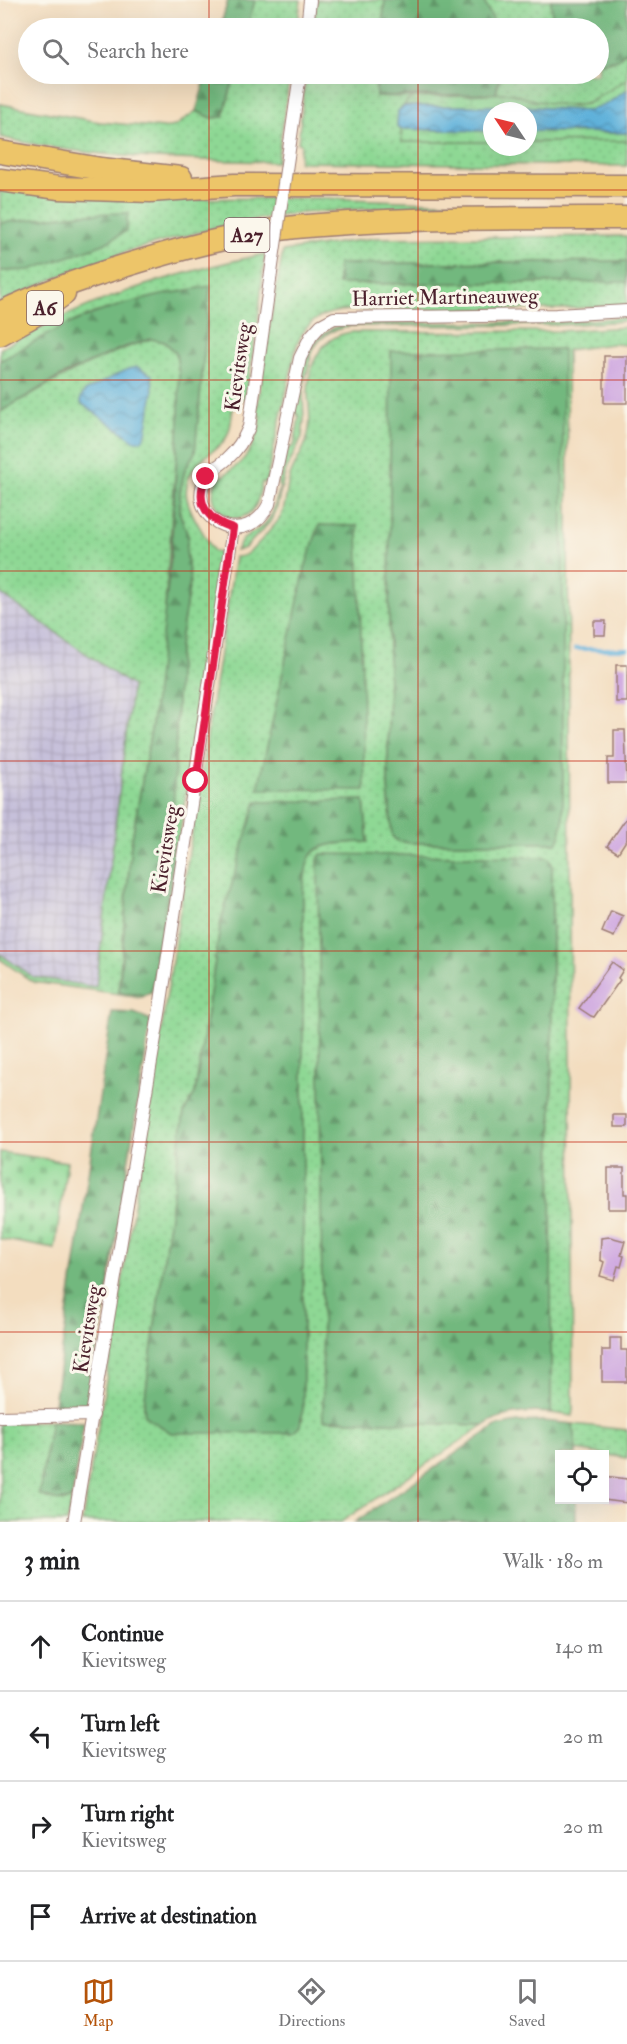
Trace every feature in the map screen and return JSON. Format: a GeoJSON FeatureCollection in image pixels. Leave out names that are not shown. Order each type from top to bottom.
{"type":"FeatureCollection","features":[{"type":"Feature","properties":{"kind":"highway"},"geometry":{"type":"LineString","coordinates":[[0,152],[100,169],[234,184]]}},
{"type":"Feature","properties":{"kind":"highway"},"geometry":{"type":"LineString","coordinates":[[0,180],[59,188],[150,191],[234,184],[627,186]]}},
{"type":"Feature","properties":{"kind":"highway","name":"A27"},"geometry":{"type":"LineString","coordinates":[[87,278],[189,246],[294,227],[411,220],[627,218]]}},
{"type":"Feature","properties":{"kind":"highway","name":"A6"},"geometry":{"type":"LineString","coordinates":[[0,313],[23,301],[87,278]]}},
{"type":"Feature","properties":{"kind":"highway","name":"A6"},"geometry":{"type":"LineString","coordinates":[[0,334],[38,313],[87,278]]}},
{"type":"Feature","properties":{"kind":"street"},"geometry":{"type":"LineString","coordinates":[[308,18],[310,0]]}},
{"type":"Feature","properties":{"kind":"street","name":"Kievitsweg"},"geometry":{"type":"LineString","coordinates":[[75,1522],[159,1019],[233,528],[210,518],[203,504],[202,485],[211,471],[229,458],[240,446],[249,427],[299,84]]}},
{"type":"Feature","properties":{"kind":"street","name":"Harriet Martineauweg"},"geometry":{"type":"LineString","coordinates":[[233,528],[242,529],[257,521],[264,514],[300,358],[305,345],[321,325],[334,318],[353,316],[427,318],[627,311]]}},
{"type":"Feature","properties":{"kind":"street"},"geometry":{"type":"LineString","coordinates":[[0,1417],[93,1415]]}},
{"type":"Feature","properties":{"kind":"shaded area"},"geometry":{"type":"Polygon","coordinates":[[[0,593],[132,686],[96,988],[33,977],[0,954],[0,593]]]}},
{"type":"Feature","properties":{"kind":"green space"},"geometry":{"type":"Polygon","coordinates":[[[228,0],[255,0],[250,18],[223,18],[228,0]]]}},
{"type":"Feature","properties":{"kind":"green space"},"geometry":{"type":"Polygon","coordinates":[[[255,0],[301,0],[298,18],[250,18],[255,0]]]}},
{"type":"Feature","properties":{"kind":"green space"},"geometry":{"type":"Polygon","coordinates":[[[317,0],[385,0],[383,18],[314,18],[317,0]]]}},
{"type":"Feature","properties":{"kind":"green space"},"geometry":{"type":"Polygon","coordinates":[[[385,0],[483,0],[492,18],[383,18],[385,0]]]}},
{"type":"Feature","properties":{"kind":"green space"},"geometry":{"type":"Polygon","coordinates":[[[483,0],[551,0],[552,18],[492,18],[483,0]]]}},
{"type":"Feature","properties":{"kind":"green space"},"geometry":{"type":"Polygon","coordinates":[[[551,0],[627,0],[627,50],[618,59],[609,61],[609,18],[552,18],[551,0]]]}},
{"type":"Feature","properties":{"kind":"green space"},"geometry":{"type":"Polygon","coordinates":[[[627,50],[627,79],[604,95],[585,103],[565,105],[496,94],[498,84],[609,84],[609,62],[627,50]]]}},
{"type":"Feature","properties":{"kind":"green space"},"geometry":{"type":"Polygon","coordinates":[[[627,79],[627,90],[608,103],[588,111],[537,107],[537,102],[483,102],[483,106],[405,106],[407,101],[413,97],[509,93],[536,101],[571,106],[587,104],[627,79]]]}},
{"type":"Feature","properties":{"kind":"green space"},"geometry":{"type":"Polygon","coordinates":[[[204,84],[232,84],[223,117],[212,118],[196,111],[204,84]]]}},
{"type":"Feature","properties":{"kind":"green space"},"geometry":{"type":"Polygon","coordinates":[[[232,84],[289,84],[277,162],[172,159],[103,154],[0,137],[0,104],[100,122],[164,128],[175,126],[196,111],[212,118],[223,117],[232,84]]]}},
{"type":"Feature","properties":{"kind":"green space"},"geometry":{"type":"Polygon","coordinates":[[[305,84],[377,84],[376,96],[413,97],[398,111],[397,127],[401,129],[402,142],[483,142],[483,156],[537,156],[537,142],[627,141],[627,166],[299,162],[301,144],[298,143],[305,84]]]}},
{"type":"Feature","properties":{"kind":"green space"},"geometry":{"type":"Polygon","coordinates":[[[377,84],[498,84],[496,94],[376,96],[377,84]]]}},
{"type":"Feature","properties":{"kind":"green space"},"geometry":{"type":"Polygon","coordinates":[[[401,129],[483,131],[483,142],[402,142],[401,129]]]}},
{"type":"Feature","properties":{"kind":"green space"},"geometry":{"type":"Polygon","coordinates":[[[537,131],[627,133],[627,141],[537,142],[537,131]]]}},
{"type":"Feature","properties":{"kind":"green space"},"geometry":{"type":"Polygon","coordinates":[[[0,189],[119,199],[324,198],[456,203],[299,213],[234,223],[128,251],[67,273],[0,303],[0,271],[30,270],[128,214],[82,214],[0,223],[0,189]]]}},
{"type":"Feature","properties":{"kind":"green space"},"geometry":{"type":"Polygon","coordinates":[[[128,213],[126,231],[104,244],[30,270],[0,271],[0,223],[82,214],[128,213]]]}},
{"type":"Feature","properties":{"kind":"green space"},"geometry":{"type":"Polygon","coordinates":[[[627,236],[627,261],[338,264],[338,284],[627,282],[627,305],[562,309],[349,310],[317,318],[306,328],[297,344],[266,483],[262,482],[256,504],[249,513],[238,518],[226,516],[217,507],[213,496],[216,483],[245,457],[258,431],[261,416],[256,415],[283,251],[375,238],[627,236]]]}},
{"type":"Feature","properties":{"kind":"green space"},"geometry":{"type":"Polygon","coordinates":[[[265,254],[258,321],[246,397],[235,403],[226,438],[198,463],[190,474],[187,485],[189,506],[194,516],[211,547],[223,555],[155,993],[151,992],[171,872],[179,647],[190,581],[186,550],[188,536],[180,514],[180,492],[185,469],[195,452],[210,287],[94,313],[0,361],[0,349],[64,316],[129,291],[195,270],[265,254]]]}},
{"type":"Feature","properties":{"kind":"green space"},"geometry":{"type":"Polygon","coordinates":[[[627,261],[627,282],[338,284],[338,264],[627,261]]]}},
{"type":"Feature","properties":{"kind":"green space"},"geometry":{"type":"Polygon","coordinates":[[[210,286],[195,452],[185,469],[180,492],[180,514],[188,536],[186,550],[190,581],[179,647],[171,872],[151,992],[144,995],[119,992],[131,844],[152,725],[170,564],[179,422],[179,374],[176,353],[165,342],[151,339],[122,348],[61,376],[0,412],[0,361],[59,329],[110,308],[210,286]]]}},
{"type":"Feature","properties":{"kind":"green space"},"geometry":{"type":"Polygon","coordinates":[[[627,317],[627,321],[564,325],[350,326],[330,332],[313,349],[303,388],[302,437],[285,473],[276,511],[270,522],[245,548],[236,551],[242,540],[264,525],[272,514],[280,488],[278,485],[287,449],[294,446],[299,417],[294,409],[303,366],[314,343],[324,334],[336,327],[352,323],[558,322],[627,317]]]}},
{"type":"Feature","properties":{"kind":"green space"},"geometry":{"type":"Polygon","coordinates":[[[627,327],[627,345],[612,344],[567,350],[573,1416],[551,1413],[552,865],[549,859],[529,857],[324,1420],[484,1425],[341,1522],[82,1522],[117,1315],[235,557],[243,556],[251,551],[281,516],[290,476],[308,436],[310,375],[317,355],[331,340],[351,332],[558,331],[627,327]],[[391,351],[388,785],[392,836],[396,840],[409,843],[557,843],[563,821],[562,537],[391,351]],[[364,800],[229,899],[221,921],[195,1093],[184,1113],[144,1405],[145,1416],[302,1420],[303,890],[309,857],[313,852],[327,845],[368,842],[364,800]]]}},
{"type":"Feature","properties":{"kind":"green space"},"geometry":{"type":"Polygon","coordinates":[[[151,339],[165,342],[176,353],[179,374],[179,422],[162,647],[152,725],[131,844],[119,984],[119,992],[144,995],[141,997],[33,982],[0,959],[0,954],[33,977],[96,987],[132,686],[0,593],[0,412],[92,362],[151,339]]]}},
{"type":"Feature","properties":{"kind":"green space"},"geometry":{"type":"Polygon","coordinates":[[[563,349],[563,822],[559,839],[557,843],[409,843],[396,840],[392,836],[388,785],[391,351],[563,349]]]}},
{"type":"Feature","properties":{"kind":"green space"},"geometry":{"type":"Polygon","coordinates":[[[319,525],[358,526],[365,790],[258,789],[305,568],[319,525]]]}},
{"type":"Feature","properties":{"kind":"green space"},"geometry":{"type":"Polygon","coordinates":[[[364,800],[368,842],[327,845],[314,852],[307,865],[303,890],[303,1409],[300,1426],[293,1433],[171,1433],[145,1416],[144,1405],[184,1113],[195,1093],[221,921],[256,802],[364,800]]]}},
{"type":"Feature","properties":{"kind":"green space"},"geometry":{"type":"Polygon","coordinates":[[[321,854],[547,857],[550,859],[552,865],[551,1413],[516,1414],[484,1425],[323,1420],[318,859],[321,854]]]}},
{"type":"Feature","properties":{"kind":"green space"},"geometry":{"type":"Polygon","coordinates":[[[112,1012],[134,1013],[151,1020],[86,1410],[53,1411],[112,1012]]]}},
{"type":"Feature","properties":{"kind":"green space"},"geometry":{"type":"Polygon","coordinates":[[[0,1152],[67,1162],[55,1249],[0,1239],[0,1152]]]}},
{"type":"Feature","properties":{"kind":"green space"},"geometry":{"type":"Polygon","coordinates":[[[51,1421],[39,1495],[65,1501],[72,1498],[67,1522],[0,1522],[0,1423],[51,1421]]]}},
{"type":"Feature","properties":{"kind":"green space"},"geometry":{"type":"Polygon","coordinates":[[[51,1421],[84,1422],[72,1498],[63,1501],[39,1495],[51,1421]]]}},
{"type":"Feature","properties":{"kind":"green space"},"geometry":{"type":"Polygon","coordinates":[[[544,1421],[573,1424],[576,1450],[555,1450],[555,1504],[576,1504],[576,1522],[355,1522],[496,1426],[544,1421]]]}},
{"type":"Feature","properties":{"kind":"green space"},"geometry":{"type":"Polygon","coordinates":[[[573,1424],[627,1430],[627,1458],[609,1455],[609,1450],[576,1450],[573,1424]]]}},
{"type":"Feature","properties":{"kind":"water"},"geometry":{"type":"Polygon","coordinates":[[[627,90],[627,133],[537,131],[537,107],[588,111],[608,103],[627,90]]]}},
{"type":"Feature","properties":{"kind":"water"},"geometry":{"type":"Polygon","coordinates":[[[405,106],[483,106],[483,131],[401,129],[397,127],[398,111],[405,106]]]}},
{"type":"Feature","properties":{"kind":"water"},"geometry":{"type":"Polygon","coordinates":[[[137,367],[152,375],[153,392],[146,433],[142,440],[135,441],[81,403],[81,397],[85,391],[128,369],[137,367]]]}},
{"type":"Feature","properties":{"kind":"building"},"geometry":{"type":"Polygon","coordinates":[[[604,356],[627,356],[627,403],[604,403],[604,356]]]}},
{"type":"Feature","properties":{"kind":"building"},"geometry":{"type":"Polygon","coordinates":[[[594,621],[606,621],[605,635],[594,635],[594,621]]]}},
{"type":"Feature","properties":{"kind":"building"},"geometry":{"type":"Polygon","coordinates":[[[616,665],[627,665],[627,702],[616,702],[616,665]]]}},
{"type":"Feature","properties":{"kind":"building"},"geometry":{"type":"Polygon","coordinates":[[[614,730],[625,730],[627,783],[608,783],[608,758],[614,758],[614,730]]]}},
{"type":"Feature","properties":{"kind":"building"},"geometry":{"type":"Polygon","coordinates":[[[627,817],[627,839],[618,853],[607,846],[627,817]]]}},
{"type":"Feature","properties":{"kind":"building"},"geometry":{"type":"Polygon","coordinates":[[[611,911],[623,916],[614,937],[602,932],[611,911]]]}},
{"type":"Feature","properties":{"kind":"building"},"geometry":{"type":"Polygon","coordinates":[[[612,962],[623,970],[618,978],[620,980],[594,1017],[591,1016],[579,1008],[612,962]]]}},
{"type":"Feature","properties":{"kind":"building"},"geometry":{"type":"Polygon","coordinates":[[[614,1115],[627,1115],[627,1127],[614,1127],[614,1115]]]}},
{"type":"Feature","properties":{"kind":"building"},"geometry":{"type":"Polygon","coordinates":[[[608,1168],[624,1168],[624,1194],[627,1194],[627,1209],[608,1209],[608,1168]]]}},
{"type":"Feature","properties":{"kind":"building"},"geometry":{"type":"Polygon","coordinates":[[[610,1237],[625,1241],[621,1255],[624,1256],[621,1267],[618,1266],[614,1280],[600,1276],[604,1262],[600,1260],[601,1238],[610,1237]]]}},
{"type":"Feature","properties":{"kind":"building"},"geometry":{"type":"Polygon","coordinates":[[[610,1338],[621,1338],[621,1350],[627,1350],[627,1382],[602,1382],[602,1350],[610,1350],[610,1338]]]}},
{"type":"Feature","properties":{"kind":"building"},"geometry":{"type":"Polygon","coordinates":[[[609,1477],[627,1479],[627,1503],[609,1501],[609,1477]]]}},
{"type":"Feature","properties":{"kind":"waterway"},"geometry":{"type":"LineString","coordinates":[[575,649],[627,649]]}},
{"type":"Feature","properties":{"kind":"route"},"geometry":{"type":"LineString","coordinates":[[196,781],[233,528],[216,522],[206,511],[201,495],[206,477]]}}]}
